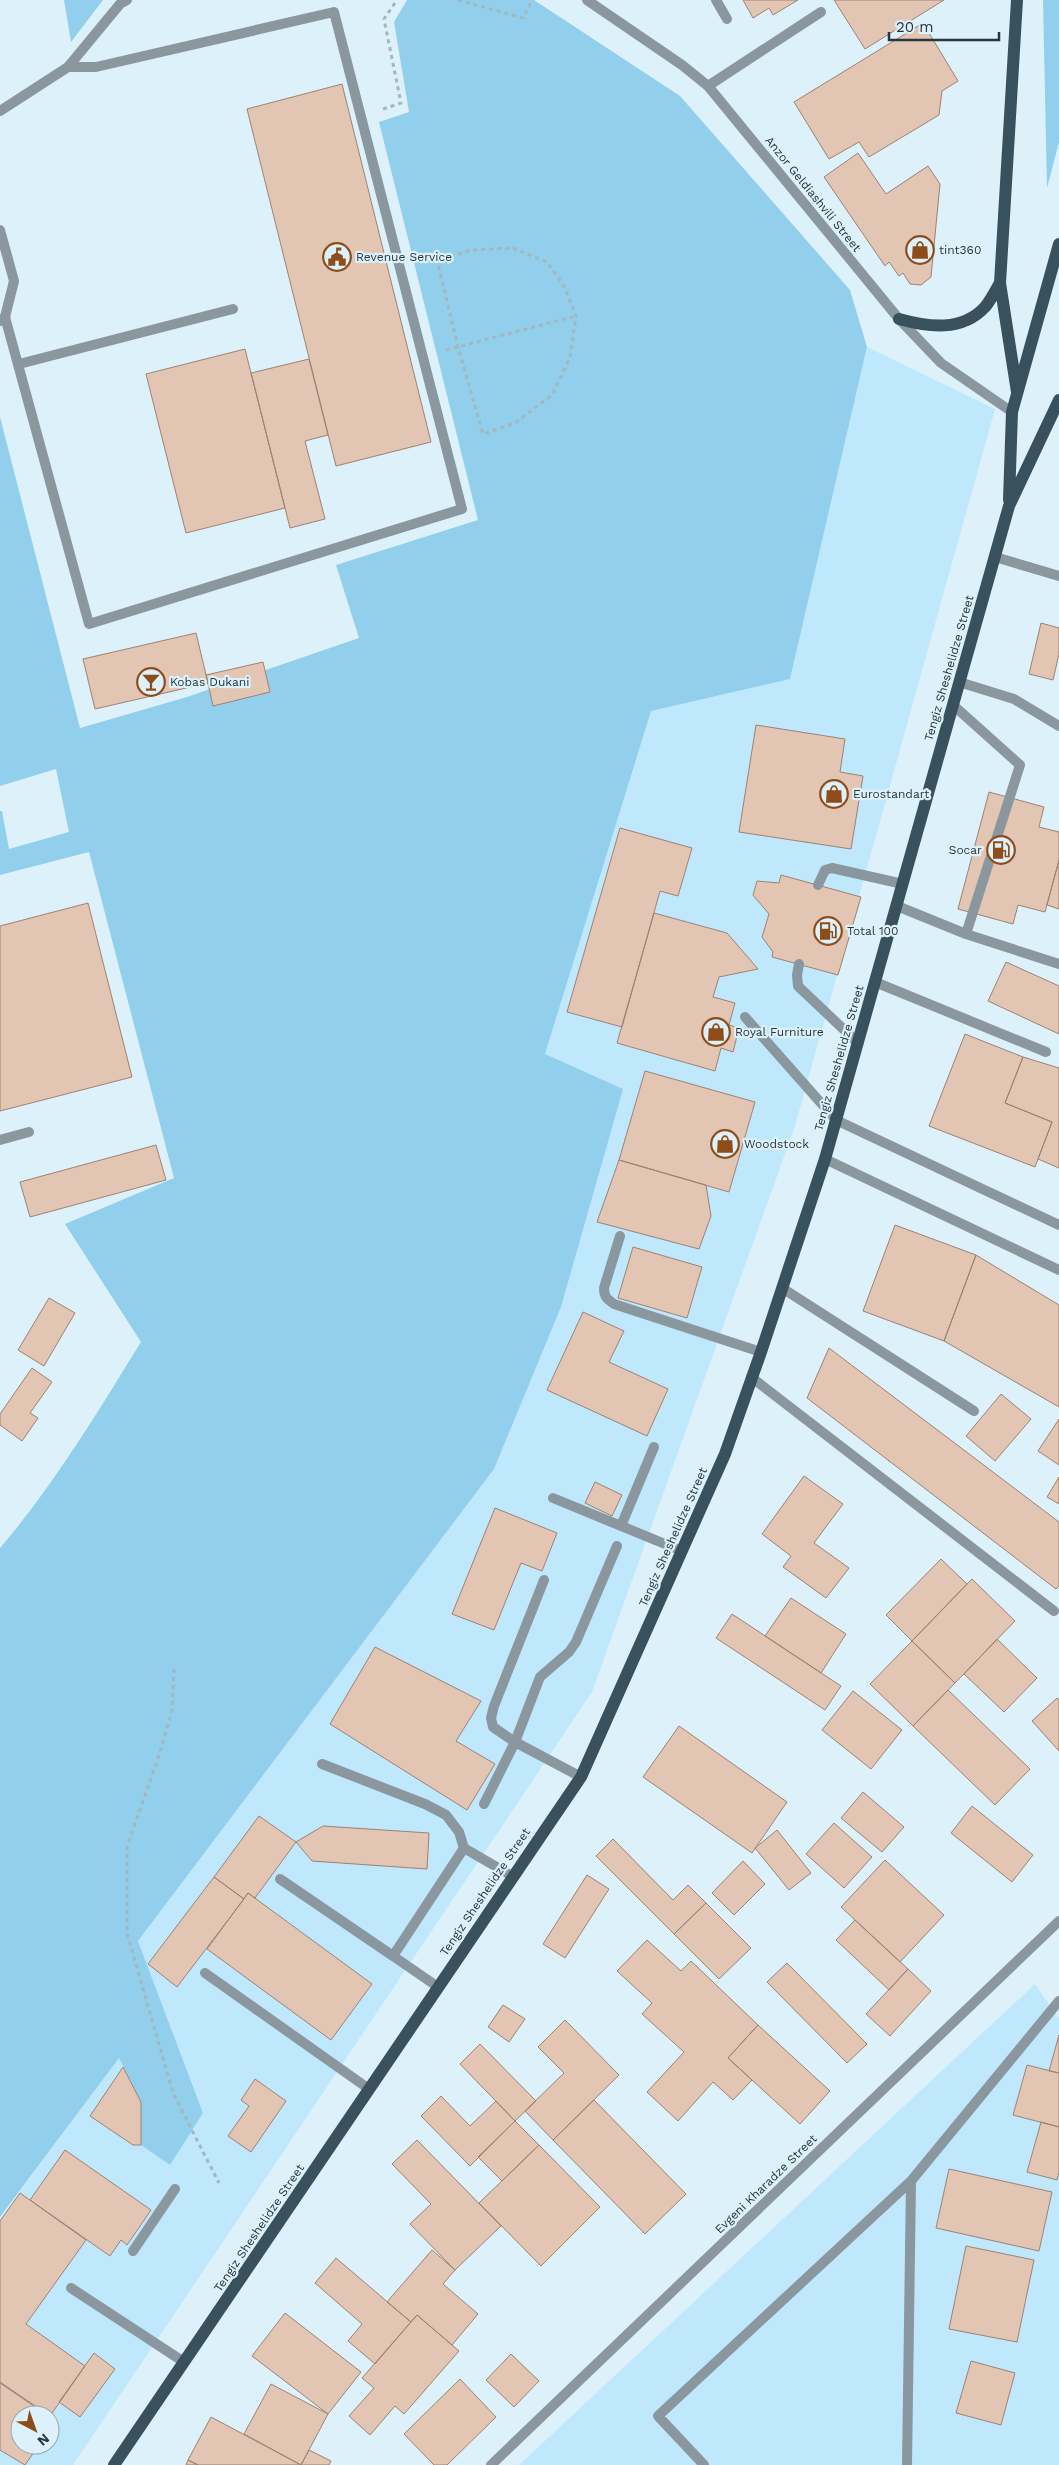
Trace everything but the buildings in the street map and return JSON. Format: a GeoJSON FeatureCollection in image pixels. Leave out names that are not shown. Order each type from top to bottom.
{"type":"FeatureCollection","features":[{"type":"Feature","properties":{"kind":"main road"},"geometry":{"type":"LineString","coordinates":[[1017,0],[1000,283],[1017,392]]}},
{"type":"Feature","properties":{"kind":"main road","name":"Tengiz Sheshelidze Street"},"geometry":{"type":"LineString","coordinates":[[1009,506],[1012,412],[1059,244]]}},
{"type":"Feature","properties":{"kind":"main road"},"geometry":{"type":"LineString","coordinates":[[899,319],[924,326],[946,326],[967,320],[984,307],[1000,283]]}},
{"type":"Feature","properties":{"kind":"main road","name":"Tengiz Sheshelidze Street"},"geometry":{"type":"LineString","coordinates":[[114,2465],[581,1777],[725,1454],[761,1352],[825,1159],[1009,506],[1059,400]]}},
{"type":"Feature","properties":{"kind":"street"},"geometry":{"type":"LineString","coordinates":[[0,111],[68,66],[120,4],[127,0]]}},
{"type":"Feature","properties":{"kind":"street","name":"Anzor Geldiashvili Street"},"geometry":{"type":"LineString","coordinates":[[586,0],[682,65],[708,86],[899,319],[941,363],[1012,412]]}},
{"type":"Feature","properties":{"kind":"street"},"geometry":{"type":"LineString","coordinates":[[716,0],[727,19]]}},
{"type":"Feature","properties":{"kind":"street"},"geometry":{"type":"LineString","coordinates":[[0,230],[14,281],[3,319],[19,364],[89,624],[462,509],[334,12],[96,67],[68,66]]}},
{"type":"Feature","properties":{"kind":"street"},"geometry":{"type":"LineString","coordinates":[[708,86],[821,12]]}},
{"type":"Feature","properties":{"kind":"street"},"geometry":{"type":"LineString","coordinates":[[19,364],[233,309]]}},
{"type":"Feature","properties":{"kind":"street"},"geometry":{"type":"LineString","coordinates":[[995,557],[1059,576]]}},
{"type":"Feature","properties":{"kind":"street"},"geometry":{"type":"LineString","coordinates":[[959,682],[1014,699],[1059,726]]}},
{"type":"Feature","properties":{"kind":"street"},"geometry":{"type":"LineString","coordinates":[[953,705],[1020,765],[966,934]]}},
{"type":"Feature","properties":{"kind":"street"},"geometry":{"type":"LineString","coordinates":[[818,885],[820,877],[825,870],[832,868],[903,884]]}},
{"type":"Feature","properties":{"kind":"street"},"geometry":{"type":"LineString","coordinates":[[897,906],[966,934],[1059,964]]}},
{"type":"Feature","properties":{"kind":"street"},"geometry":{"type":"LineString","coordinates":[[799,964],[798,986],[807,997],[858,1043]]}},
{"type":"Feature","properties":{"kind":"street"},"geometry":{"type":"LineString","coordinates":[[875,982],[1046,1052]]}},
{"type":"Feature","properties":{"kind":"street"},"geometry":{"type":"LineString","coordinates":[[746,1016],[836,1120],[1059,1225]]}},
{"type":"Feature","properties":{"kind":"street"},"geometry":{"type":"LineString","coordinates":[[0,1140],[29,1132]]}},
{"type":"Feature","properties":{"kind":"street"},"geometry":{"type":"LineString","coordinates":[[825,1159],[1059,1270]]}},
{"type":"Feature","properties":{"kind":"street"},"geometry":{"type":"LineString","coordinates":[[620,1236],[604,1288],[604,1296],[607,1300],[614,1304],[761,1352]]}},
{"type":"Feature","properties":{"kind":"street"},"geometry":{"type":"LineString","coordinates":[[782,1288],[974,1412]]}},
{"type":"Feature","properties":{"kind":"street"},"geometry":{"type":"LineString","coordinates":[[751,1376],[1054,1611]]}},
{"type":"Feature","properties":{"kind":"street"},"geometry":{"type":"LineString","coordinates":[[621,1526],[654,1447]]}},
{"type":"Feature","properties":{"kind":"street"},"geometry":{"type":"LineString","coordinates":[[552,1498],[682,1551]]}},
{"type":"Feature","properties":{"kind":"street"},"geometry":{"type":"LineString","coordinates":[[484,1804],[515,1742],[540,1676],[569,1652],[576,1642],[617,1546]]}},
{"type":"Feature","properties":{"kind":"street"},"geometry":{"type":"LineString","coordinates":[[544,1580],[491,1718],[493,1727],[515,1742],[581,1777]]}},
{"type":"Feature","properties":{"kind":"street"},"geometry":{"type":"LineString","coordinates":[[322,1764],[424,1804],[446,1815],[459,1832],[464,1848],[512,1876]]}},
{"type":"Feature","properties":{"kind":"street"},"geometry":{"type":"LineString","coordinates":[[393,1956],[464,1848]]}},
{"type":"Feature","properties":{"kind":"street"},"geometry":{"type":"LineString","coordinates":[[280,1879],[438,1987]]}},
{"type":"Feature","properties":{"kind":"street","name":"Evgeni Kharadze Street"},"geometry":{"type":"LineString","coordinates":[[491,2465],[1059,1921]]}},
{"type":"Feature","properties":{"kind":"street"},"geometry":{"type":"LineString","coordinates":[[205,1973],[369,2089]]}},
{"type":"Feature","properties":{"kind":"street"},"geometry":{"type":"LineString","coordinates":[[704,2465],[658,2416],[911,2181],[1059,2001]]}},
{"type":"Feature","properties":{"kind":"street"},"geometry":{"type":"LineString","coordinates":[[907,2465],[911,2181]]}},
{"type":"Feature","properties":{"kind":"street"},"geometry":{"type":"LineString","coordinates":[[133,2250],[175,2189]]}},
{"type":"Feature","properties":{"kind":"street"},"geometry":{"type":"LineString","coordinates":[[71,2288],[184,2362]]}},
{"type":"Feature","properties":{"kind":"path"},"geometry":{"type":"LineString","coordinates":[[396,0],[384,19],[401,103]]}},
{"type":"Feature","properties":{"kind":"path"},"geometry":{"type":"LineString","coordinates":[[458,0],[523,18],[532,0]]}},
{"type":"Feature","properties":{"kind":"path"},"geometry":{"type":"LineString","coordinates":[[513,248],[547,262],[564,286],[576,316],[570,358],[552,395],[515,423],[484,434],[458,347],[437,260],[473,250],[513,248]]}},
{"type":"Feature","properties":{"kind":"path"},"geometry":{"type":"LineString","coordinates":[[458,347],[576,316]]}},
{"type":"Feature","properties":{"kind":"path"},"geometry":{"type":"LineString","coordinates":[[174,1669],[172,1711],[127,1847],[127,1933],[173,2093],[219,2183]]}},
{"type":"Feature","properties":{"kind":"shaded area"},"geometry":{"type":"Polygon","coordinates":[[[64,0],[103,0],[71,42],[64,0]]]}},
{"type":"Feature","properties":{"kind":"shaded area"},"geometry":{"type":"Polygon","coordinates":[[[407,0],[534,0],[680,96],[850,290],[867,347],[790,679],[651,711],[545,1054],[623,1089],[561,1307],[494,1469],[138,1941],[203,2113],[170,2165],[141,2145],[141,2102],[119,2058],[0,2217],[0,1548],[57,1474],[141,1342],[65,1224],[174,1178],[89,852],[0,875],[0,811],[2,811],[9,849],[69,832],[56,769],[0,786],[0,417],[80,728],[187,697],[359,638],[336,565],[478,520],[379,122],[409,112],[394,22],[407,0]]]}},
{"type":"Feature","properties":{"kind":"shaded area"},"geometry":{"type":"Polygon","coordinates":[[[1043,0],[1059,0],[1059,142],[1047,188],[1043,0]]]}},
{"type":"Feature","properties":{"kind":"shaded area"},"geometry":{"type":"Polygon","coordinates":[[[867,347],[995,409],[795,1126],[592,1692],[73,2465],[0,2465],[0,2219],[119,2057],[141,2102],[141,2145],[170,2164],[203,2113],[138,1941],[494,1469],[561,1307],[622,1089],[545,1054],[651,711],[790,679],[867,347]]]}},
{"type":"Feature","properties":{"kind":"shaded area"},"geometry":{"type":"Polygon","coordinates":[[[1035,1984],[1059,2019],[1059,2465],[519,2465],[1035,1984]]]}},
{"type":"Feature","properties":{"kind":"place","name":"tint360"},"geometry":{"type":"Point","coordinates":[920,250]}},
{"type":"Feature","properties":{"kind":"place","name":"Revenue Service"},"geometry":{"type":"Point","coordinates":[337,257]}},
{"type":"Feature","properties":{"kind":"place","name":"Kobas Dukani"},"geometry":{"type":"Point","coordinates":[151,682]}},
{"type":"Feature","properties":{"kind":"place","name":"Eurostandart"},"geometry":{"type":"Point","coordinates":[834,794]}},
{"type":"Feature","properties":{"kind":"place","name":"Socar"},"geometry":{"type":"Point","coordinates":[1001,850]}},
{"type":"Feature","properties":{"kind":"place","name":"Total 100"},"geometry":{"type":"Point","coordinates":[828,931]}},
{"type":"Feature","properties":{"kind":"place","name":"Royal Furniture"},"geometry":{"type":"Point","coordinates":[716,1032]}},
{"type":"Feature","properties":{"kind":"place","name":"Woodstock"},"geometry":{"type":"Point","coordinates":[725,1144]}}]}
